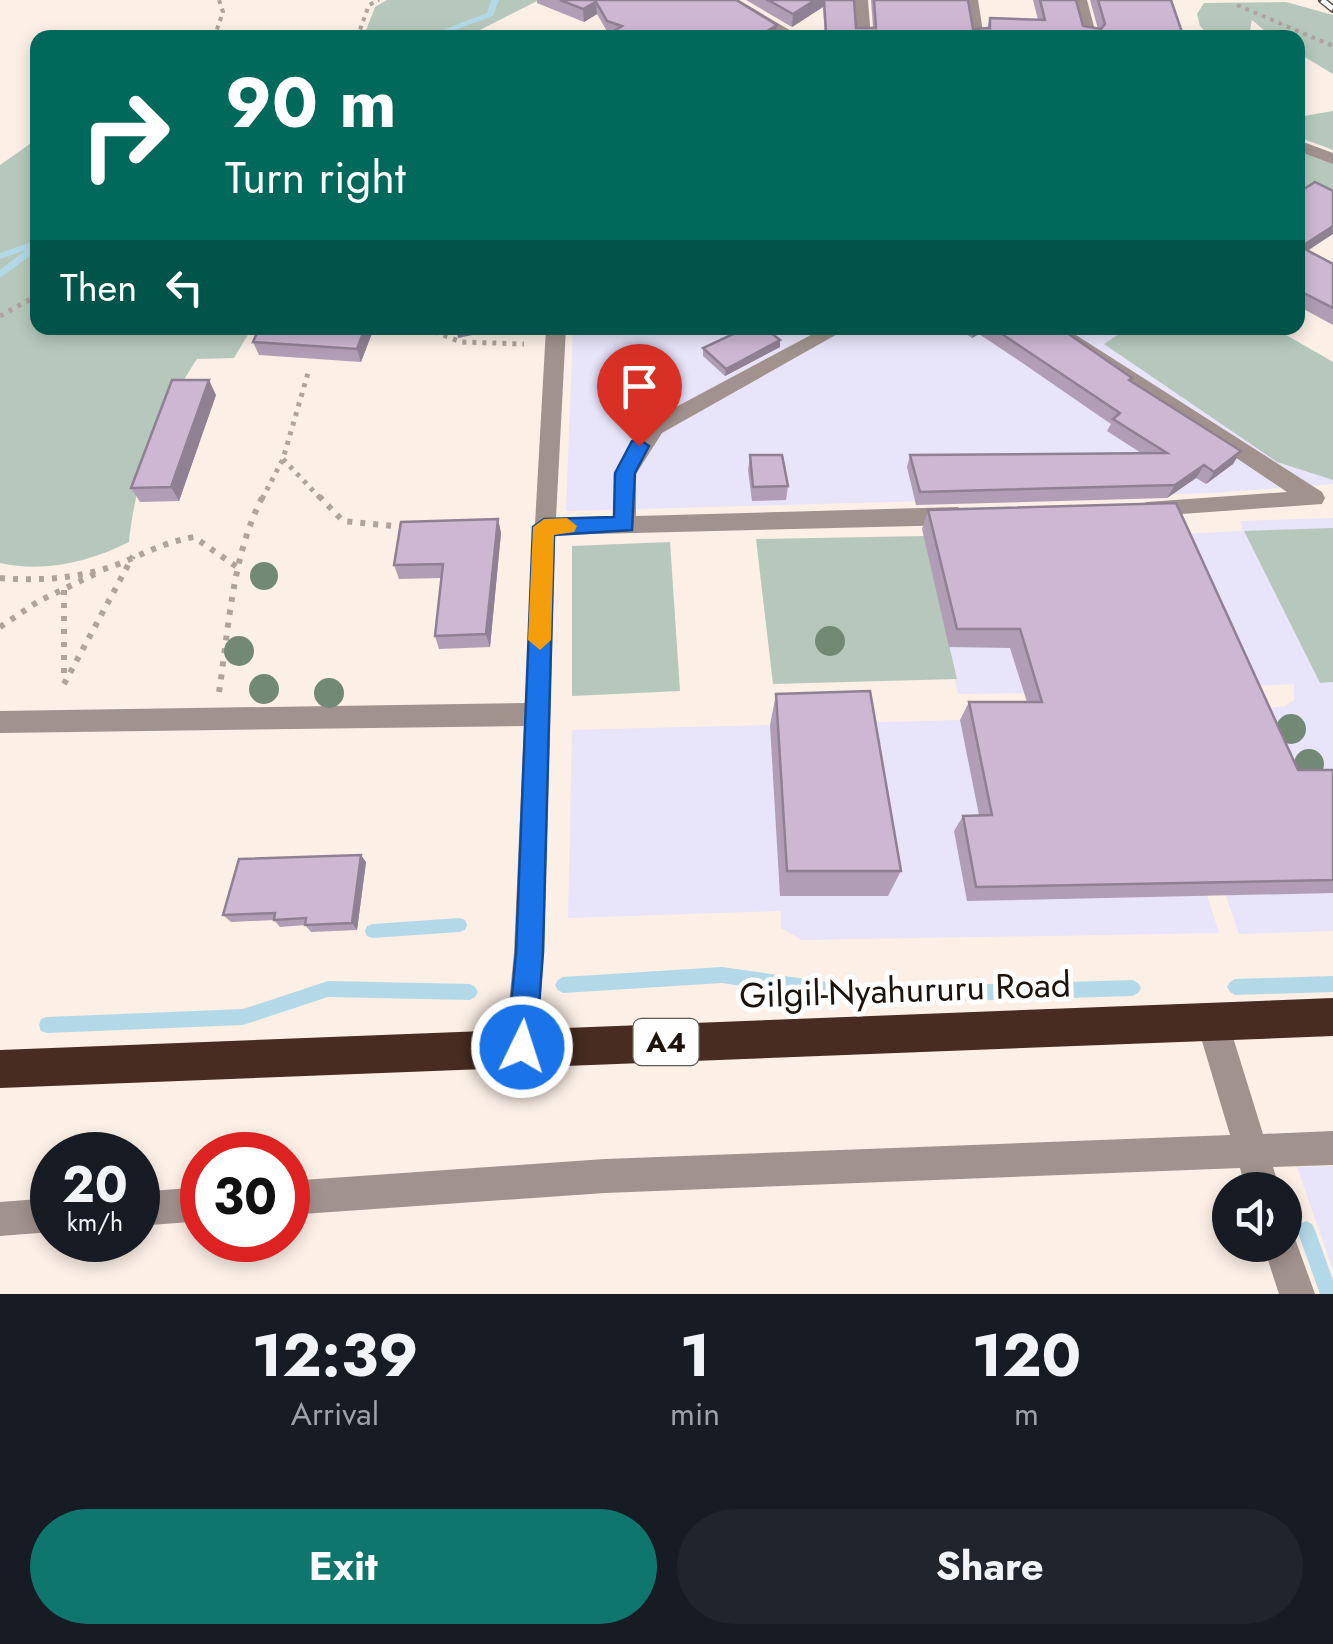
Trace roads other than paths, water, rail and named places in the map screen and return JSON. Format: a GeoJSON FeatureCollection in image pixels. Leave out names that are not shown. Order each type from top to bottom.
{"type":"FeatureCollection","features":[{"type":"Feature","properties":{"kind":"highway","name":"Gilgil-Nyahururu Road"},"geometry":{"type":"LineString","coordinates":[[0,1069],[1333,1017]]}},
{"type":"Feature","properties":{"kind":"street"},"geometry":{"type":"LineString","coordinates":[[729,0],[753,5],[786,30]]}},
{"type":"Feature","properties":{"kind":"street"},"geometry":{"type":"LineString","coordinates":[[861,0],[863,30]]}},
{"type":"Feature","properties":{"kind":"street"},"geometry":{"type":"LineString","coordinates":[[971,0],[977,30]]}},
{"type":"Feature","properties":{"kind":"street"},"geometry":{"type":"LineString","coordinates":[[1080,0],[1088,30]]}},
{"type":"Feature","properties":{"kind":"street"},"geometry":{"type":"LineString","coordinates":[[1305,148],[1333,159]]}},
{"type":"Feature","properties":{"kind":"street"},"geometry":{"type":"LineString","coordinates":[[625,524],[625,473],[654,428],[825,335]]}},
{"type":"Feature","properties":{"kind":"street"},"geometry":{"type":"LineString","coordinates":[[1063,335],[1324,498]]}},
{"type":"Feature","properties":{"kind":"street"},"geometry":{"type":"LineString","coordinates":[[522,1047],[530,952],[544,527],[555,338]]}},
{"type":"Feature","properties":{"kind":"street"},"geometry":{"type":"LineString","coordinates":[[1132,511],[1220,509],[1324,498]]}},
{"type":"Feature","properties":{"kind":"street"},"geometry":{"type":"LineString","coordinates":[[544,527],[981,515]]}},
{"type":"Feature","properties":{"kind":"street"},"geometry":{"type":"LineString","coordinates":[[0,722],[537,714]]}},
{"type":"Feature","properties":{"kind":"street"},"geometry":{"type":"LineString","coordinates":[[1212,1021],[1258,1172]]}},
{"type":"Feature","properties":{"kind":"street"},"geometry":{"type":"LineString","coordinates":[[310,1196],[604,1176],[1333,1148]]}},
{"type":"Feature","properties":{"kind":"street"},"geometry":{"type":"LineString","coordinates":[[0,1218],[30,1216]]}},
{"type":"Feature","properties":{"kind":"street"},"geometry":{"type":"LineString","coordinates":[[1287,1262],[1297,1294]]}},
{"type":"Feature","properties":{"kind":"waterway"},"geometry":{"type":"LineString","coordinates":[[447,30],[490,14],[495,0]]}},
{"type":"Feature","properties":{"kind":"waterway"},"geometry":{"type":"LineString","coordinates":[[0,256],[30,246]]}},
{"type":"Feature","properties":{"kind":"waterway"},"geometry":{"type":"LineString","coordinates":[[0,275],[30,251]]}},
{"type":"Feature","properties":{"kind":"waterway"},"geometry":{"type":"LineString","coordinates":[[372,931],[460,925]]}},
{"type":"Feature","properties":{"kind":"waterway"},"geometry":{"type":"LineString","coordinates":[[563,985],[722,975],[833,991]]}},
{"type":"Feature","properties":{"kind":"waterway"},"geometry":{"type":"LineString","coordinates":[[1235,987],[1333,984]]}},
{"type":"Feature","properties":{"kind":"waterway"},"geometry":{"type":"LineString","coordinates":[[892,995],[1133,988]]}},
{"type":"Feature","properties":{"kind":"waterway"},"geometry":{"type":"LineString","coordinates":[[47,1025],[243,1017],[328,989],[470,992]]}},
{"type":"Feature","properties":{"kind":"waterway"},"geometry":{"type":"LineString","coordinates":[[1306,1230],[1329,1294]]}},
{"type":"Feature","properties":{"kind":"railway"},"geometry":{"type":"LineString","coordinates":[[1322,0],[1333,9]]}}]}
